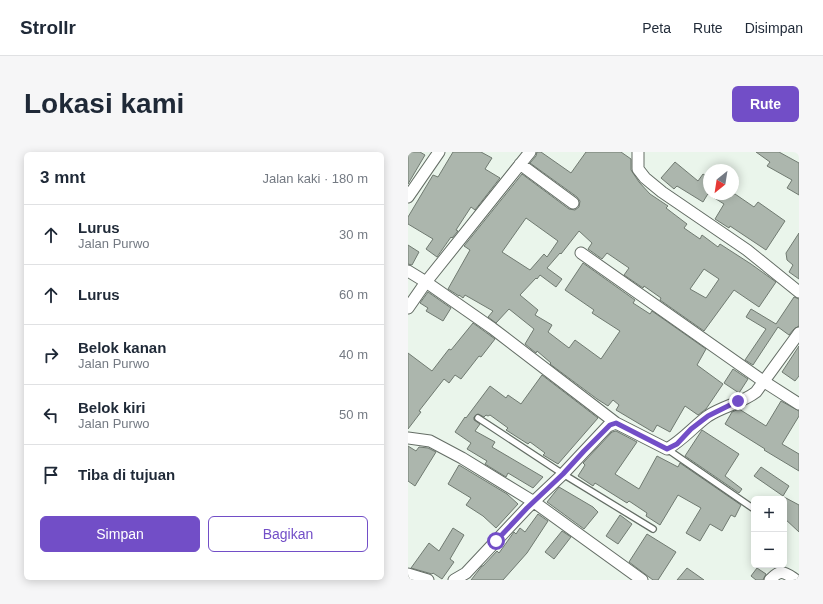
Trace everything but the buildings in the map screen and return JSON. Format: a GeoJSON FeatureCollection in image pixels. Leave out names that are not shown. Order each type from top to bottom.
{"type":"FeatureCollection","features":[{"type":"Feature","properties":{"kind":"street"},"geometry":{"type":"LineString","coordinates":[[408,197],[439,152]]}},
{"type":"Feature","properties":{"kind":"street"},"geometry":{"type":"LineString","coordinates":[[408,308],[426,282],[530,152]]}},
{"type":"Feature","properties":{"kind":"street"},"geometry":{"type":"LineString","coordinates":[[638,152],[638,169],[645,178],[662,192],[747,250],[799,292]]}},
{"type":"Feature","properties":{"kind":"street"},"geometry":{"type":"LineString","coordinates":[[520,164],[573,203]]}},
{"type":"Feature","properties":{"kind":"street"},"geometry":{"type":"LineString","coordinates":[[582,253],[763,381],[799,404]]}},
{"type":"Feature","properties":{"kind":"street"},"geometry":{"type":"LineString","coordinates":[[408,271],[500,334],[616,423],[667,449],[677,444],[691,429],[708,416],[749,397],[756,392],[799,333]]}},
{"type":"Feature","properties":{"kind":"street"},"geometry":{"type":"LineString","coordinates":[[454,580],[466,573],[608,426],[616,423]]}},
{"type":"Feature","properties":{"kind":"street"},"geometry":{"type":"LineString","coordinates":[[408,438],[430,441],[462,458],[534,502],[642,580]]}},
{"type":"Feature","properties":{"kind":"street"},"geometry":{"type":"LineString","coordinates":[[770,580],[775,574],[784,572],[796,580]]}},
{"type":"Feature","properties":{"kind":"street"},"geometry":{"type":"LineString","coordinates":[[408,574],[428,580]]}},
{"type":"Feature","properties":{"kind":"lane"},"geometry":{"type":"LineString","coordinates":[[478,418],[563,474],[652,529]]}},
{"type":"Feature","properties":{"kind":"lane"},"geometry":{"type":"LineString","coordinates":[[667,449],[751,507]]}},
{"type":"Feature","properties":{"kind":"route"},"geometry":{"type":"LineString","coordinates":[[496,541],[527,508],[563,474],[608,426],[616,423],[667,449],[677,444],[691,429],[708,416],[738,401]]}}]}
